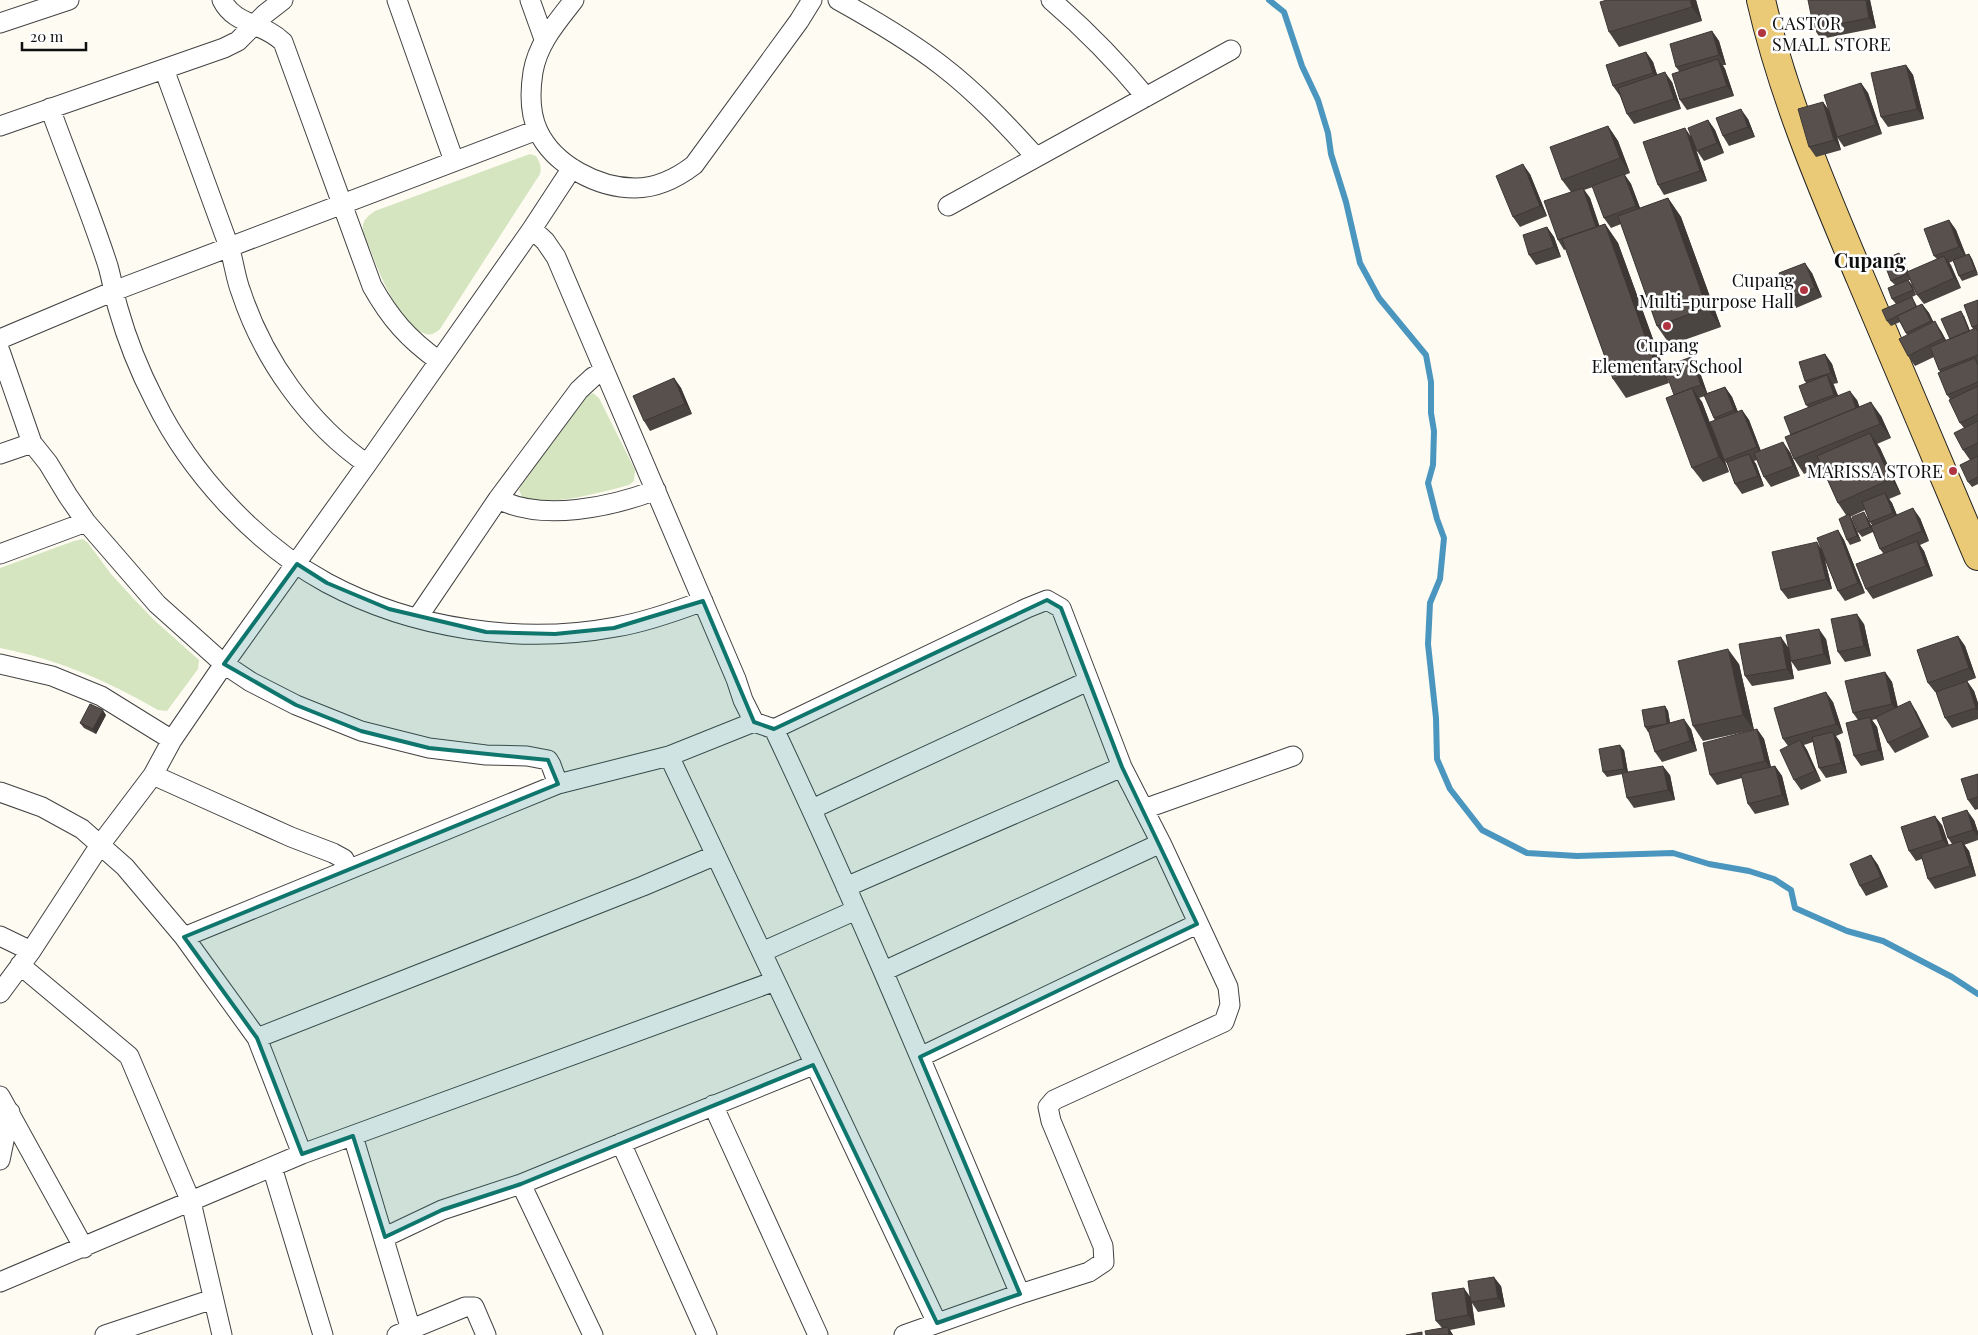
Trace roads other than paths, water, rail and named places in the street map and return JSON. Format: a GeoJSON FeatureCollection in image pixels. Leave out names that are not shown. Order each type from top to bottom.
{"type":"FeatureCollection","features":[{"type":"Feature","properties":{"kind":"main road"},"geometry":{"type":"LineString","coordinates":[[1761,0],[1770,40],[1783,81],[1825,195],[1978,556]]}},
{"type":"Feature","properties":{"kind":"street"},"geometry":{"type":"LineString","coordinates":[[0,23],[69,0]]}},
{"type":"Feature","properties":{"kind":"street"},"geometry":{"type":"LineString","coordinates":[[222,0],[230,13],[271,32],[284,42],[365,268],[383,305],[408,337],[439,361]]}},
{"type":"Feature","properties":{"kind":"street"},"geometry":{"type":"LineString","coordinates":[[0,126],[224,48],[238,41],[273,6],[283,0]]}},
{"type":"Feature","properties":{"kind":"street"},"geometry":{"type":"LineString","coordinates":[[397,0],[454,161]]}},
{"type":"Feature","properties":{"kind":"street"},"geometry":{"type":"LineString","coordinates":[[530,0],[544,39]]}},
{"type":"Feature","properties":{"kind":"street"},"geometry":{"type":"LineString","coordinates":[[574,0],[544,39],[533,70],[532,112],[537,130],[547,148],[572,168],[594,180],[614,186],[635,188],[668,181],[694,165],[799,21],[812,0]]}},
{"type":"Feature","properties":{"kind":"street"},"geometry":{"type":"LineString","coordinates":[[838,0],[876,21],[943,67],[1001,119],[1036,157]]}},
{"type":"Feature","properties":{"kind":"street"},"geometry":{"type":"LineString","coordinates":[[1052,0],[1123,69],[1146,97]]}},
{"type":"Feature","properties":{"kind":"street"},"geometry":{"type":"LineString","coordinates":[[948,206],[1231,50]]}},
{"type":"Feature","properties":{"kind":"street"},"geometry":{"type":"LineString","coordinates":[[164,69],[229,248],[241,294],[263,345],[292,390],[321,424],[347,449],[367,464]]}},
{"type":"Feature","properties":{"kind":"street"},"geometry":{"type":"LineString","coordinates":[[50,108],[108,266],[129,340],[151,393],[185,452],[207,481],[247,522],[297,564],[327,583],[363,600],[452,626],[486,632],[555,634],[605,629],[641,622],[703,601]]}},
{"type":"Feature","properties":{"kind":"street"},"geometry":{"type":"LineString","coordinates":[[0,339],[114,291],[537,130]]}},
{"type":"Feature","properties":{"kind":"street"},"geometry":{"type":"LineString","coordinates":[[0,993],[100,844],[153,775],[172,740],[224,664],[297,564],[532,229],[572,168]]}},
{"type":"Feature","properties":{"kind":"street"},"geometry":{"type":"LineString","coordinates":[[532,229],[546,241],[556,257],[736,679],[743,700],[754,722]]}},
{"type":"Feature","properties":{"kind":"street"},"geometry":{"type":"LineString","coordinates":[[0,351],[32,443],[48,462],[86,522],[158,604],[224,664],[251,682],[296,705],[361,731],[429,748],[486,755],[527,756],[548,760],[558,784]]}},
{"type":"Feature","properties":{"kind":"street"},"geometry":{"type":"LineString","coordinates":[[418,617],[498,499],[579,390],[593,377],[604,371]]}},
{"type":"Feature","properties":{"kind":"street"},"geometry":{"type":"LineString","coordinates":[[0,454],[32,443]]}},
{"type":"Feature","properties":{"kind":"street"},"geometry":{"type":"LineString","coordinates":[[498,499],[520,508],[564,510],[617,502],[656,490]]}},
{"type":"Feature","properties":{"kind":"street"},"geometry":{"type":"LineString","coordinates":[[0,554],[86,522]]}},
{"type":"Feature","properties":{"kind":"street"},"geometry":{"type":"LineString","coordinates":[[184,936],[558,784],[668,756],[754,722],[774,729],[1047,600],[1061,608],[1122,767],[1161,843],[1228,987],[1230,1005],[1224,1022],[1054,1100],[1048,1108],[1051,1121],[1103,1246],[1104,1262],[1090,1272],[1020,1294],[904,1335]]}},
{"type":"Feature","properties":{"kind":"street"},"geometry":{"type":"LineString","coordinates":[[0,664],[52,676],[75,684],[101,696],[172,740]]}},
{"type":"Feature","properties":{"kind":"street"},"geometry":{"type":"LineString","coordinates":[[812,809],[1088,681]]}},
{"type":"Feature","properties":{"kind":"street"},"geometry":{"type":"LineString","coordinates":[[774,729],[884,971],[1020,1294]]}},
{"type":"Feature","properties":{"kind":"street"},"geometry":{"type":"LineString","coordinates":[[668,756],[937,1323]]}},
{"type":"Feature","properties":{"kind":"street"},"geometry":{"type":"LineString","coordinates":[[1144,809],[1293,756]]}},
{"type":"Feature","properties":{"kind":"street"},"geometry":{"type":"LineString","coordinates":[[846,887],[1122,767]]}},
{"type":"Feature","properties":{"kind":"street"},"geometry":{"type":"LineString","coordinates":[[153,775],[291,837],[333,853],[344,859],[348,868]]}},
{"type":"Feature","properties":{"kind":"street"},"geometry":{"type":"LineString","coordinates":[[0,792],[20,798],[82,828],[125,868],[184,936],[257,1038],[302,1154]]}},
{"type":"Feature","properties":{"kind":"street"},"geometry":{"type":"LineString","coordinates":[[884,971],[1161,843]]}},
{"type":"Feature","properties":{"kind":"street"},"geometry":{"type":"LineString","coordinates":[[257,1038],[643,886],[716,855]]}},
{"type":"Feature","properties":{"kind":"street"},"geometry":{"type":"LineString","coordinates":[[762,952],[856,910]]}},
{"type":"Feature","properties":{"kind":"street"},"geometry":{"type":"LineString","coordinates":[[920,1057],[1198,924]]}},
{"type":"Feature","properties":{"kind":"street"},"geometry":{"type":"LineString","coordinates":[[0,936],[129,1056],[191,1202],[222,1335]]}},
{"type":"Feature","properties":{"kind":"street"},"geometry":{"type":"LineString","coordinates":[[0,1282],[302,1154],[775,981]]}},
{"type":"Feature","properties":{"kind":"street"},"geometry":{"type":"LineString","coordinates":[[384,1237],[442,1210],[521,1184],[813,1065]]}},
{"type":"Feature","properties":{"kind":"street"},"geometry":{"type":"LineString","coordinates":[[5,1104],[84,1248]]}},
{"type":"Feature","properties":{"kind":"street"},"geometry":{"type":"LineString","coordinates":[[0,1160],[5,1104]]}},
{"type":"Feature","properties":{"kind":"street"},"geometry":{"type":"LineString","coordinates":[[713,1106],[818,1335]]}},
{"type":"Feature","properties":{"kind":"street"},"geometry":{"type":"LineString","coordinates":[[352,1136],[384,1237],[404,1332],[465,1307],[474,1307],[486,1335]]}},
{"type":"Feature","properties":{"kind":"street"},"geometry":{"type":"LineString","coordinates":[[621,1143],[707,1335]]}},
{"type":"Feature","properties":{"kind":"street"},"geometry":{"type":"LineString","coordinates":[[272,1167],[323,1335]]}},
{"type":"Feature","properties":{"kind":"street"},"geometry":{"type":"LineString","coordinates":[[521,1184],[593,1335]]}},
{"type":"Feature","properties":{"kind":"street"},"geometry":{"type":"LineString","coordinates":[[105,1335],[214,1299]]}},
{"type":"Feature","properties":{"kind":"waterway"},"geometry":{"type":"LineString","coordinates":[[1269,0],[1284,12],[1302,66],[1318,100],[1328,133],[1331,154],[1346,202],[1360,263],[1379,298],[1426,355],[1431,382],[1431,413],[1434,431],[1433,465],[1428,483],[1444,538],[1440,579],[1430,603],[1428,644],[1436,718],[1437,759],[1450,789],[1482,830],[1527,853],[1577,856],[1673,853],[1709,864],[1749,871],[1774,879],[1791,890],[1795,908],[1847,931],[1883,941],[1952,977],[1978,994]]}},
{"type":"Feature","properties":{"kind":"place","name":"CASTOR SMALL STORE"},"geometry":{"type":"Point","coordinates":[1762,33]}},
{"type":"Feature","properties":{"kind":"place","name":"Cupang Multi-purpose Hall"},"geometry":{"type":"Point","coordinates":[1804,290]}},
{"type":"Feature","properties":{"kind":"place","name":"Cupang Elementary School"},"geometry":{"type":"Point","coordinates":[1667,326]}},
{"type":"Feature","properties":{"kind":"place","name":"MARISSA STORE"},"geometry":{"type":"Point","coordinates":[1953,471]}},
{"type":"Feature","properties":{"kind":"district","name":"Cupang"},"geometry":{"type":"Point","coordinates":[1870,259]}}]}
